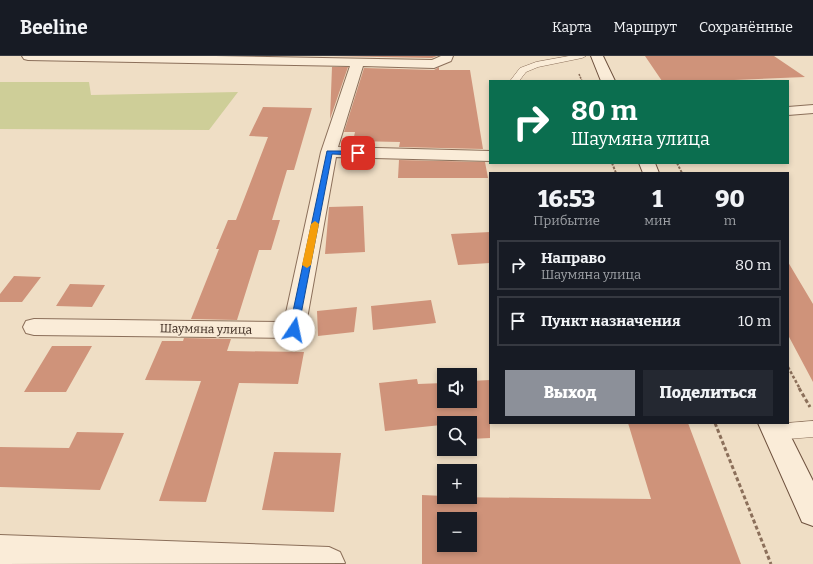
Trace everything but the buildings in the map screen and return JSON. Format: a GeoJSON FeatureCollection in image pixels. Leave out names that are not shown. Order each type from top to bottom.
{"type":"FeatureCollection","features":[{"type":"Feature","properties":{"kind":"street"},"geometry":{"type":"LineString","coordinates":[[28,56],[357,64],[434,64],[447,58],[447,56]]}},
{"type":"Feature","properties":{"kind":"street"},"geometry":{"type":"LineString","coordinates":[[597,56],[608,80]]}},
{"type":"Feature","properties":{"kind":"street","name":"Шаумяна улица"},"geometry":{"type":"LineString","coordinates":[[34,327],[294,330],[329,152],[357,64]]}},
{"type":"Feature","properties":{"kind":"street"},"geometry":{"type":"LineString","coordinates":[[789,111],[813,109]]}},
{"type":"Feature","properties":{"kind":"street"},"geometry":{"type":"LineString","coordinates":[[329,152],[489,156]]}},
{"type":"Feature","properties":{"kind":"street"},"geometry":{"type":"LineString","coordinates":[[773,427],[813,512]]}},
{"type":"Feature","properties":{"kind":"street"},"geometry":{"type":"LineString","coordinates":[[0,551],[329,563]]}},
{"type":"Feature","properties":{"kind":"lane"},"geometry":{"type":"LineString","coordinates":[[515,80],[523,70],[536,65],[582,56]]}},
{"type":"Feature","properties":{"kind":"lane"},"geometry":{"type":"LineString","coordinates":[[773,427],[813,429]]}},
{"type":"Feature","properties":{"kind":"path"},"geometry":{"type":"LineString","coordinates":[[789,369],[813,412]]}},
{"type":"Feature","properties":{"kind":"path"},"geometry":{"type":"LineString","coordinates":[[715,424],[771,564]]}},
{"type":"Feature","properties":{"kind":"green space"},"geometry":{"type":"Polygon","coordinates":[[[0,82],[89,82],[91,95],[238,92],[209,130],[0,129],[0,82]]]}},
{"type":"Feature","properties":{"kind":"slow traffic"},"geometry":{"type":"LineString","coordinates":[[307,265],[315,224]]}},
{"type":"Feature","properties":{"kind":"route"},"geometry":{"type":"LineString","coordinates":[[294,330],[329,152],[358,153]]}}]}
